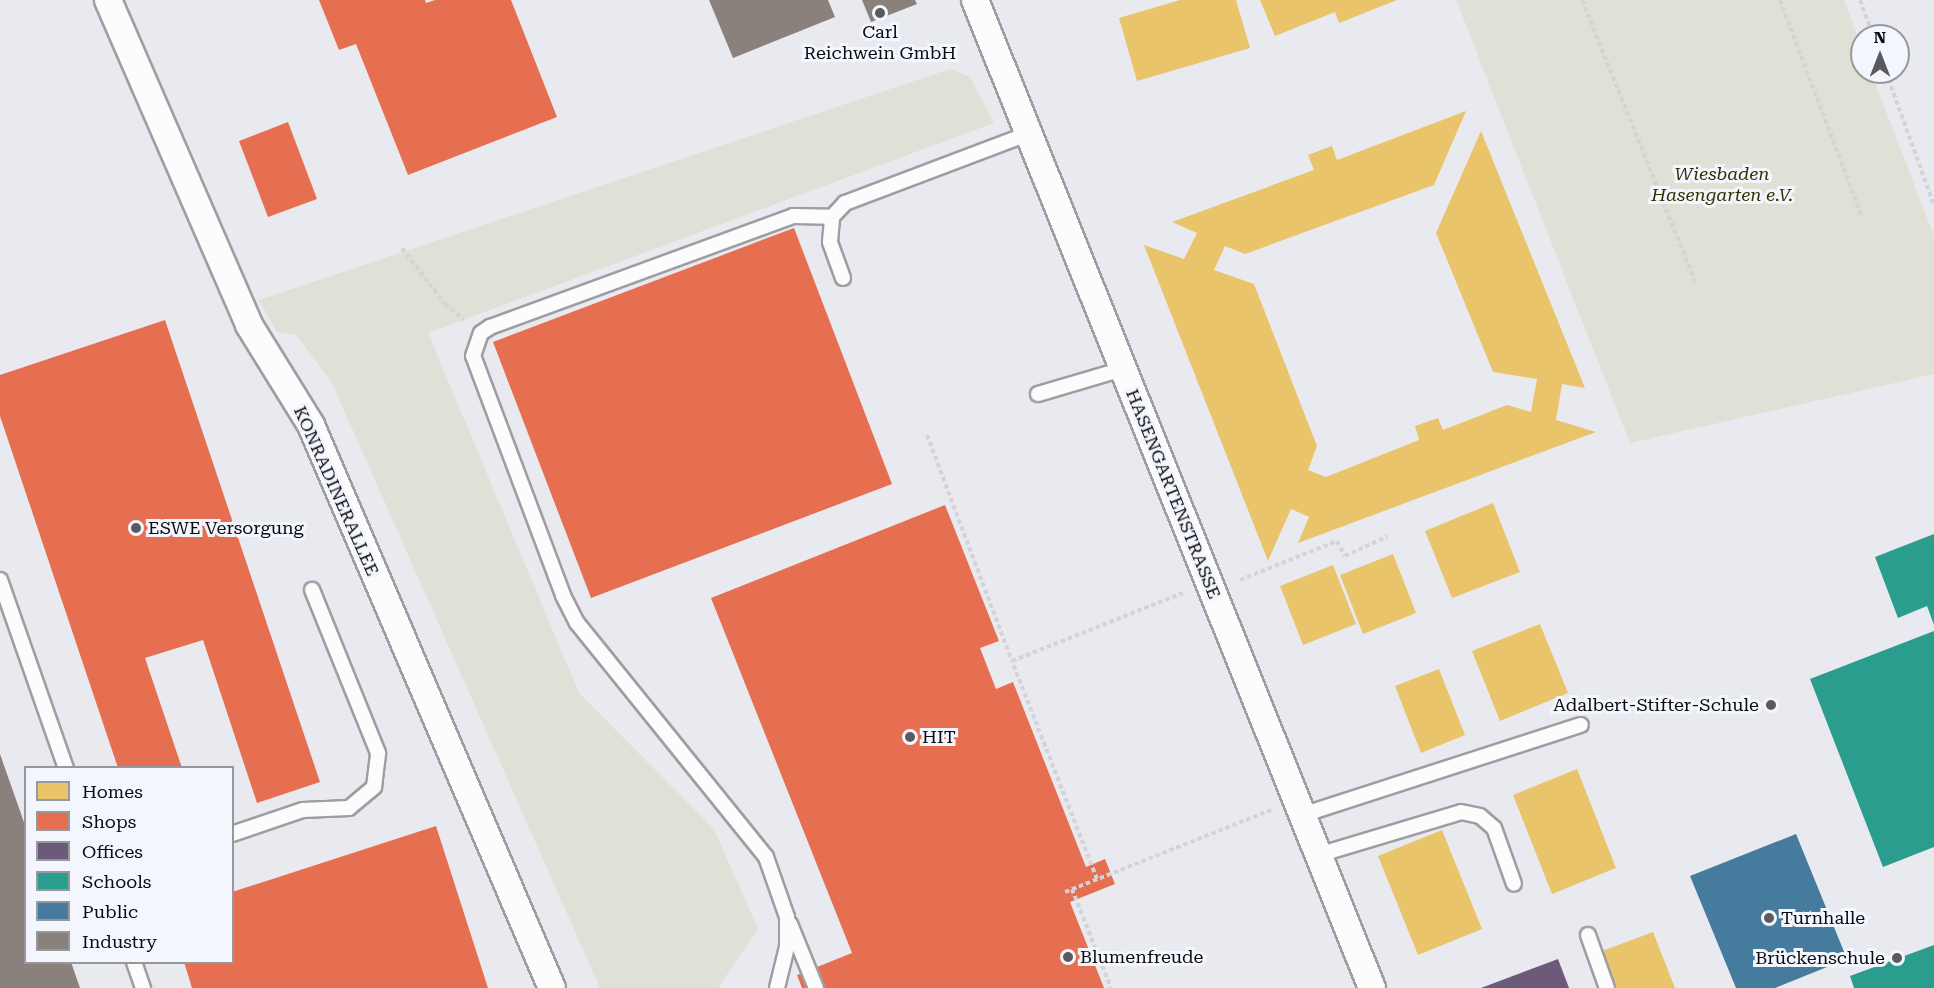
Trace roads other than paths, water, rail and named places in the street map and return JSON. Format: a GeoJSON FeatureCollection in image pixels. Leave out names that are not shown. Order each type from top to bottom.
{"type":"FeatureCollection","features":[{"type":"Feature","properties":{"kind":"street","name":"KONRADINERALLEE"},"geometry":{"type":"LineString","coordinates":[[108,0],[249,325],[311,424],[552,988]]}},
{"type":"Feature","properties":{"kind":"street","name":"HASENGARTENSTRASSE"},"geometry":{"type":"LineString","coordinates":[[975,0],[1372,988]]}},
{"type":"Feature","properties":{"kind":"lane"},"geometry":{"type":"LineString","coordinates":[[843,278],[830,242],[832,217],[852,198],[1030,133]]}},
{"type":"Feature","properties":{"kind":"lane"},"geometry":{"type":"LineString","coordinates":[[816,988],[766,857],[752,835],[577,623],[562,594],[473,356],[481,333],[490,327],[793,216],[832,217]]}},
{"type":"Feature","properties":{"kind":"lane"},"geometry":{"type":"LineString","coordinates":[[1038,394],[1123,369]]}},
{"type":"Feature","properties":{"kind":"lane"},"geometry":{"type":"LineString","coordinates":[[0,580],[65,766]]}},
{"type":"Feature","properties":{"kind":"lane"},"geometry":{"type":"LineString","coordinates":[[234,833],[303,810],[349,808],[374,787],[378,753],[312,590]]}},
{"type":"Feature","properties":{"kind":"lane"},"geometry":{"type":"LineString","coordinates":[[1299,807],[1581,725]]}},
{"type":"Feature","properties":{"kind":"lane"},"geometry":{"type":"LineString","coordinates":[[1318,855],[1461,812],[1480,816],[1494,828],[1514,884]]}},
{"type":"Feature","properties":{"kind":"lane"},"geometry":{"type":"LineString","coordinates":[[777,988],[786,947],[787,917]]}},
{"type":"Feature","properties":{"kind":"lane"},"geometry":{"type":"LineString","coordinates":[[1588,934],[1607,988]]}},
{"type":"Feature","properties":{"kind":"lane"},"geometry":{"type":"LineString","coordinates":[[134,964],[143,988]]}},
{"type":"Feature","properties":{"kind":"place","name":"Carl Reichwein GmbH"},"geometry":{"type":"Point","coordinates":[880,13]}},
{"type":"Feature","properties":{"kind":"place","name":"ESWE Versorgung"},"geometry":{"type":"Point","coordinates":[136,528]}},
{"type":"Feature","properties":{"kind":"place","name":"Adalbert-Stifter-Schule"},"geometry":{"type":"Point","coordinates":[1771,705]}},
{"type":"Feature","properties":{"kind":"place","name":"HIT"},"geometry":{"type":"Point","coordinates":[910,737]}},
{"type":"Feature","properties":{"kind":"place","name":"Turnhalle"},"geometry":{"type":"Point","coordinates":[1769,918]}},
{"type":"Feature","properties":{"kind":"place","name":"Blumenfreude"},"geometry":{"type":"Point","coordinates":[1068,957]}},
{"type":"Feature","properties":{"kind":"place","name":"Brückenschule"},"geometry":{"type":"Point","coordinates":[1897,958]}},
{"type":"Feature","properties":{"kind":"park label","name":"Wiesbaden Hasengarten e.V."},"geometry":{"type":"Point","coordinates":[1722,186]}}]}
